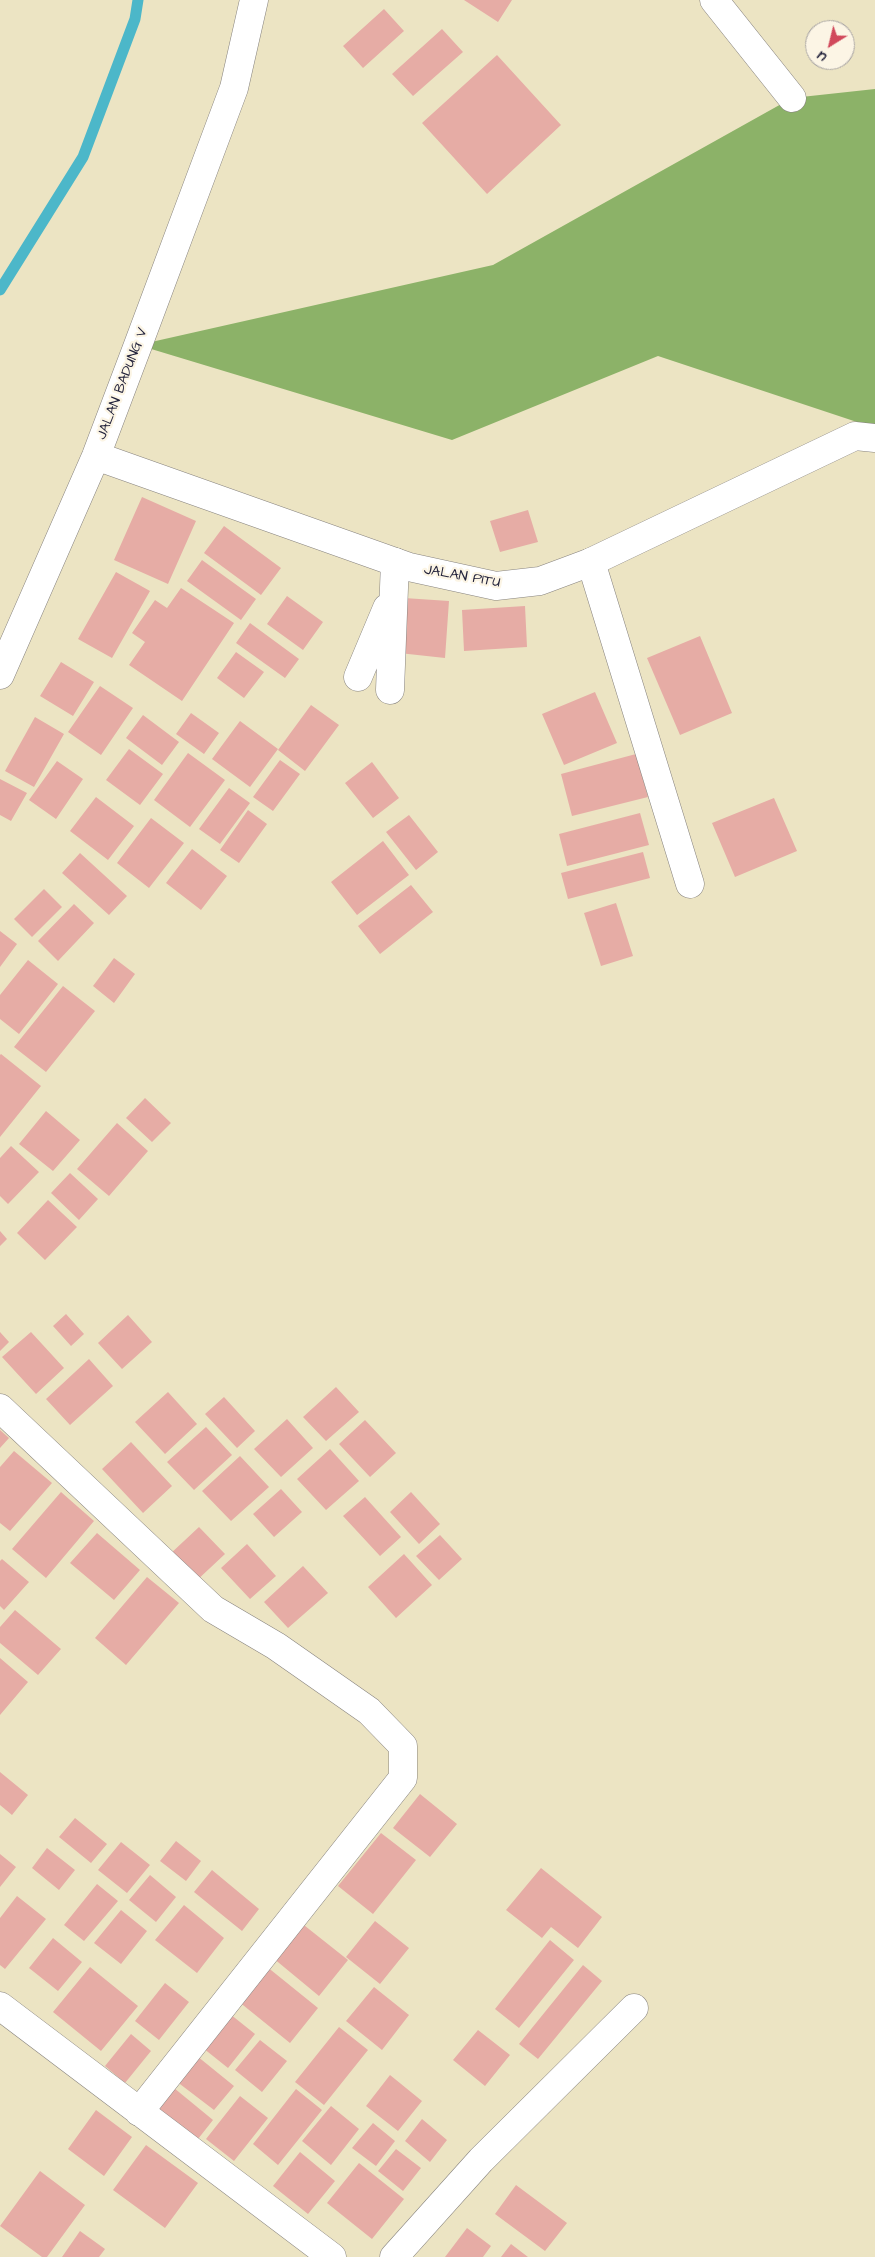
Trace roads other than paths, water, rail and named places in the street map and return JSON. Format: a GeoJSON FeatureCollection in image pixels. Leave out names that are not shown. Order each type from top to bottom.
{"type":"FeatureCollection","features":[{"type":"Feature","properties":{"kind":"street","name":"JALAN BADUNG V"},"geometry":{"type":"LineString","coordinates":[[0,675],[96,456],[234,88],[254,0]]}},
{"type":"Feature","properties":{"kind":"street"},"geometry":{"type":"LineString","coordinates":[[714,0],[792,98]]}},
{"type":"Feature","properties":{"kind":"street","name":"JALAN PITU"},"geometry":{"type":"LineString","coordinates":[[96,456],[395,562],[496,586],[540,581],[591,562],[855,436],[875,438]]}},
{"type":"Feature","properties":{"kind":"street"},"geometry":{"type":"LineString","coordinates":[[390,690],[395,562]]}},
{"type":"Feature","properties":{"kind":"street"},"geometry":{"type":"LineString","coordinates":[[591,562],[690,884]]}},
{"type":"Feature","properties":{"kind":"street"},"geometry":{"type":"LineString","coordinates":[[358,677],[394,590]]}},
{"type":"Feature","properties":{"kind":"street"},"geometry":{"type":"LineString","coordinates":[[0,1408],[213,1608],[276,1646],[369,1710],[404,1746],[403,1778],[139,2112]]}},
{"type":"Feature","properties":{"kind":"street"},"geometry":{"type":"LineString","coordinates":[[0,2006],[332,2257]]}},
{"type":"Feature","properties":{"kind":"street"},"geometry":{"type":"LineString","coordinates":[[394,2257],[481,2160],[634,2008]]}},
{"type":"Feature","properties":{"kind":"waterway"},"geometry":{"type":"LineString","coordinates":[[0,290],[83,157],[135,19],[138,0]]}}]}
